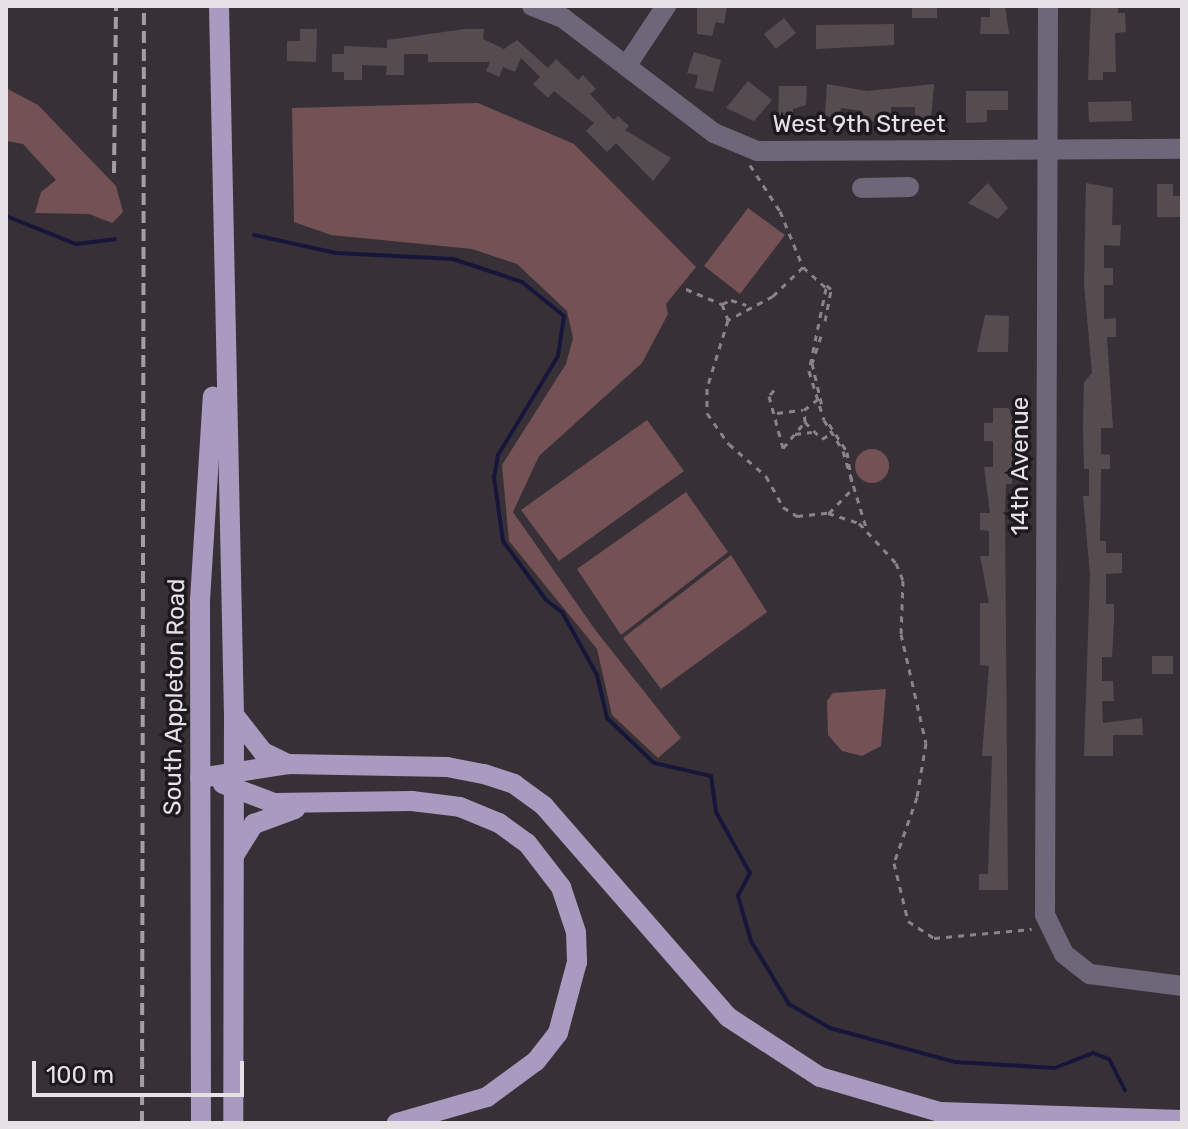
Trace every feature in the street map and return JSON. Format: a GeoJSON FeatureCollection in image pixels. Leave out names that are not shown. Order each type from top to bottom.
{"type":"FeatureCollection","features":[{"type":"Feature","properties":{"kind":"main road","name":"South Appleton Road"},"geometry":{"type":"LineString","coordinates":[[219,6],[220,272],[234,715],[233,1123]]}},
{"type":"Feature","properties":{"kind":"main road","name":"South Appleton Road"},"geometry":{"type":"LineString","coordinates":[[201,1123],[200,600],[220,272]]}},
{"type":"Feature","properties":{"kind":"main road"},"geometry":{"type":"LineString","coordinates":[[234,715],[263,752],[288,764]]}},
{"type":"Feature","properties":{"kind":"main road"},"geometry":{"type":"LineString","coordinates":[[200,778],[233,779],[288,764],[447,767],[514,784],[544,806],[728,1017],[820,1077],[940,1112],[1182,1120]]}},
{"type":"Feature","properties":{"kind":"main road"},"geometry":{"type":"LineString","coordinates":[[233,779],[274,803],[319,805],[412,801],[460,807],[499,823],[546,863],[569,903],[576,932],[572,992],[558,1033],[536,1061],[487,1097],[397,1123]]}},
{"type":"Feature","properties":{"kind":"main road"},"geometry":{"type":"LineString","coordinates":[[235,854],[254,824],[319,805]]}},
{"type":"Feature","properties":{"kind":"street","name":"West 9th Street"},"geometry":{"type":"LineString","coordinates":[[532,6],[563,18],[693,119],[757,151],[1182,149]]}},
{"type":"Feature","properties":{"kind":"street"},"geometry":{"type":"LineString","coordinates":[[627,65],[666,6]]}},
{"type":"Feature","properties":{"kind":"street","name":"14th Avenue"},"geometry":{"type":"LineString","coordinates":[[1048,6],[1048,926]]}},
{"type":"Feature","properties":{"kind":"street"},"geometry":{"type":"LineString","coordinates":[[883,152],[883,188]]}},
{"type":"Feature","properties":{"kind":"street"},"geometry":{"type":"LineString","coordinates":[[862,188],[909,187]]}},
{"type":"Feature","properties":{"kind":"street"},"geometry":{"type":"LineString","coordinates":[[1048,926],[1064,954],[1090,974],[1182,986]]}},
{"type":"Feature","properties":{"kind":"path"},"geometry":{"type":"LineString","coordinates":[[739,144],[780,211],[803,267],[826,288],[826,305],[809,371],[867,532],[903,580],[901,634],[926,743],[917,797],[894,863],[908,921],[934,938],[998,937],[1048,926]]}},
{"type":"Feature","properties":{"kind":"path"},"geometry":{"type":"LineString","coordinates":[[803,267],[773,296],[746,305],[728,320],[707,388],[707,413],[729,444],[766,476],[783,507],[797,516],[828,513],[867,532]]}},
{"type":"Feature","properties":{"kind":"path"},"geometry":{"type":"LineString","coordinates":[[817,279],[831,289],[812,363],[825,419],[851,464],[852,488],[828,513]]}},
{"type":"Feature","properties":{"kind":"path"},"geometry":{"type":"LineString","coordinates":[[686,289],[722,304],[731,300],[746,305]]}},
{"type":"Feature","properties":{"kind":"path"},"geometry":{"type":"LineString","coordinates":[[722,304],[728,320]]}},
{"type":"Feature","properties":{"kind":"path"},"geometry":{"type":"LineString","coordinates":[[774,390],[769,396],[777,413],[776,441],[783,448],[805,422]]}},
{"type":"Feature","properties":{"kind":"path"},"geometry":{"type":"LineString","coordinates":[[804,410],[818,399]]}},
{"type":"Feature","properties":{"kind":"path"},"geometry":{"type":"LineString","coordinates":[[777,413],[798,406],[804,410]]}},
{"type":"Feature","properties":{"kind":"path"},"geometry":{"type":"LineString","coordinates":[[804,410],[805,422],[822,439],[832,433]]}},
{"type":"Feature","properties":{"kind":"path"},"geometry":{"type":"LineString","coordinates":[[795,434],[814,432]]}},
{"type":"Feature","properties":{"kind":"shaded area"},"geometry":{"type":"Polygon","coordinates":[[[6,88],[38,105],[116,186],[123,212],[112,223],[89,214],[35,213],[41,192],[56,180],[23,144],[6,141],[6,88]]]}},
{"type":"Feature","properties":{"kind":"shaded area"},"geometry":{"type":"Polygon","coordinates":[[[478,103],[574,144],[696,267],[666,304],[668,314],[642,363],[539,456],[513,512],[596,631],[681,738],[658,758],[612,715],[597,649],[509,541],[502,465],[566,364],[573,338],[567,311],[517,264],[472,249],[331,235],[294,222],[292,108],[478,103]]]}},
{"type":"Feature","properties":{"kind":"shaded area"},"geometry":{"type":"Polygon","coordinates":[[[748,208],[785,235],[740,294],[704,266],[748,208]]]}},
{"type":"Feature","properties":{"kind":"shaded area"},"geometry":{"type":"Polygon","coordinates":[[[647,420],[684,471],[559,561],[521,510],[647,420]]]}},
{"type":"Feature","properties":{"kind":"shaded area"},"geometry":{"type":"Polygon","coordinates":[[[872,449],[884,454],[889,466],[884,478],[872,483],[860,478],[855,466],[860,454],[872,449]]]}},
{"type":"Feature","properties":{"kind":"shaded area"},"geometry":{"type":"Polygon","coordinates":[[[686,492],[728,552],[621,635],[577,569],[686,492]]]}},
{"type":"Feature","properties":{"kind":"shaded area"},"geometry":{"type":"Polygon","coordinates":[[[731,555],[767,612],[661,689],[623,638],[731,555]]]}},
{"type":"Feature","properties":{"kind":"shaded area"},"geometry":{"type":"Polygon","coordinates":[[[886,689],[881,746],[862,756],[842,751],[828,735],[827,701],[833,693],[886,689]]]}},
{"type":"Feature","properties":{"kind":"building"},"geometry":{"type":"Polygon","coordinates":[[[697,6],[727,6],[724,24],[716,22],[712,36],[697,34],[697,6]]]}},
{"type":"Feature","properties":{"kind":"building"},"geometry":{"type":"Polygon","coordinates":[[[912,6],[937,6],[937,18],[912,18],[912,6]]]}},
{"type":"Feature","properties":{"kind":"building"},"geometry":{"type":"Polygon","coordinates":[[[990,6],[1005,6],[1009,34],[980,34],[981,17],[990,17],[990,6]]]}},
{"type":"Feature","properties":{"kind":"building"},"geometry":{"type":"Polygon","coordinates":[[[1091,6],[1118,6],[1118,13],[1125,13],[1126,32],[1115,33],[1116,72],[1103,72],[1103,80],[1088,80],[1091,6]]]}},
{"type":"Feature","properties":{"kind":"building"},"geometry":{"type":"Polygon","coordinates":[[[784,18],[796,33],[776,49],[764,34],[784,18]]]}},
{"type":"Feature","properties":{"kind":"building"},"geometry":{"type":"Polygon","coordinates":[[[894,24],[894,45],[816,49],[816,25],[894,24]]]}},
{"type":"Feature","properties":{"kind":"building"},"geometry":{"type":"Polygon","coordinates":[[[300,29],[317,29],[316,62],[287,61],[287,41],[300,41],[300,29]]]}},
{"type":"Feature","properties":{"kind":"building"},"geometry":{"type":"Polygon","coordinates":[[[484,29],[483,39],[504,49],[517,40],[548,68],[556,59],[578,80],[583,75],[596,89],[590,94],[614,120],[618,116],[629,126],[625,130],[671,158],[653,181],[616,143],[607,152],[586,131],[594,123],[554,91],[548,98],[533,84],[540,77],[521,58],[515,72],[503,67],[499,77],[486,71],[490,62],[428,62],[428,54],[404,54],[404,75],[386,75],[387,66],[362,65],[362,80],[344,80],[344,72],[332,72],[332,54],[344,54],[344,46],[387,48],[387,40],[484,29]]]}},
{"type":"Feature","properties":{"kind":"building"},"geometry":{"type":"Polygon","coordinates":[[[694,52],[721,60],[713,92],[695,88],[698,75],[687,73],[694,52]]]}},
{"type":"Feature","properties":{"kind":"building"},"geometry":{"type":"Polygon","coordinates":[[[748,81],[772,100],[754,121],[726,108],[748,81]]]}},
{"type":"Feature","properties":{"kind":"building"},"geometry":{"type":"Polygon","coordinates":[[[827,84],[867,91],[934,84],[931,120],[915,120],[915,107],[891,107],[891,117],[877,121],[862,121],[862,111],[841,108],[839,118],[825,116],[827,84]]]}},
{"type":"Feature","properties":{"kind":"building"},"geometry":{"type":"Polygon","coordinates":[[[779,86],[807,86],[806,105],[793,109],[793,119],[778,119],[779,86]]]}},
{"type":"Feature","properties":{"kind":"building"},"geometry":{"type":"Polygon","coordinates":[[[966,91],[1008,91],[1008,110],[987,110],[987,122],[966,123],[966,91]]]}},
{"type":"Feature","properties":{"kind":"building"},"geometry":{"type":"Polygon","coordinates":[[[1131,101],[1132,121],[1089,122],[1088,102],[1131,101]]]}},
{"type":"Feature","properties":{"kind":"building"},"geometry":{"type":"Polygon","coordinates":[[[988,183],[1008,208],[998,219],[968,203],[988,183]]]}},
{"type":"Feature","properties":{"kind":"building"},"geometry":{"type":"Polygon","coordinates":[[[1086,183],[1113,188],[1112,225],[1121,225],[1120,246],[1104,245],[1104,268],[1113,268],[1113,285],[1104,285],[1104,319],[1116,318],[1116,337],[1107,337],[1113,428],[1101,428],[1101,454],[1110,455],[1110,469],[1101,469],[1100,541],[1106,541],[1106,553],[1122,553],[1122,573],[1106,574],[1106,604],[1114,604],[1114,622],[1112,657],[1102,657],[1102,681],[1113,681],[1114,701],[1102,701],[1103,723],[1142,718],[1143,735],[1113,735],[1113,756],[1084,756],[1090,574],[1083,496],[1089,496],[1089,469],[1084,469],[1083,425],[1084,382],[1092,373],[1084,284],[1086,183]]]}},
{"type":"Feature","properties":{"kind":"building"},"geometry":{"type":"Polygon","coordinates":[[[1157,184],[1173,184],[1173,196],[1182,196],[1182,217],[1157,217],[1157,184]]]}},
{"type":"Feature","properties":{"kind":"building"},"geometry":{"type":"Polygon","coordinates":[[[985,315],[1009,316],[1008,352],[977,352],[985,315]]]}},
{"type":"Feature","properties":{"kind":"building"},"geometry":{"type":"Polygon","coordinates":[[[993,408],[1009,408],[1013,422],[1012,484],[1006,484],[1005,512],[1008,890],[979,890],[979,874],[988,874],[992,756],[982,756],[989,666],[980,665],[980,603],[989,603],[980,556],[989,556],[989,531],[980,530],[980,513],[990,513],[984,467],[993,467],[993,441],[984,441],[984,423],[993,423],[993,408]]]}},
{"type":"Feature","properties":{"kind":"building"},"geometry":{"type":"Polygon","coordinates":[[[1152,656],[1173,656],[1173,674],[1152,674],[1152,656]]]}},
{"type":"Feature","properties":{"kind":"waterway"},"geometry":{"type":"LineString","coordinates":[[6,216],[76,244],[115,239]]}},
{"type":"Feature","properties":{"kind":"waterway"},"geometry":{"type":"LineString","coordinates":[[254,235],[336,253],[453,259],[522,282],[564,316],[558,356],[498,455],[494,477],[503,541],[546,600],[562,612],[597,675],[607,718],[654,763],[711,776],[716,812],[750,873],[738,896],[751,941],[789,1004],[830,1028],[955,1062],[1055,1068],[1093,1053],[1109,1059],[1125,1090]]}},
{"type":"Feature","properties":{"kind":"railway"},"geometry":{"type":"LineString","coordinates":[[114,173],[116,6]]}},
{"type":"Feature","properties":{"kind":"railway"},"geometry":{"type":"LineString","coordinates":[[142,1123],[144,6]]}}]}
